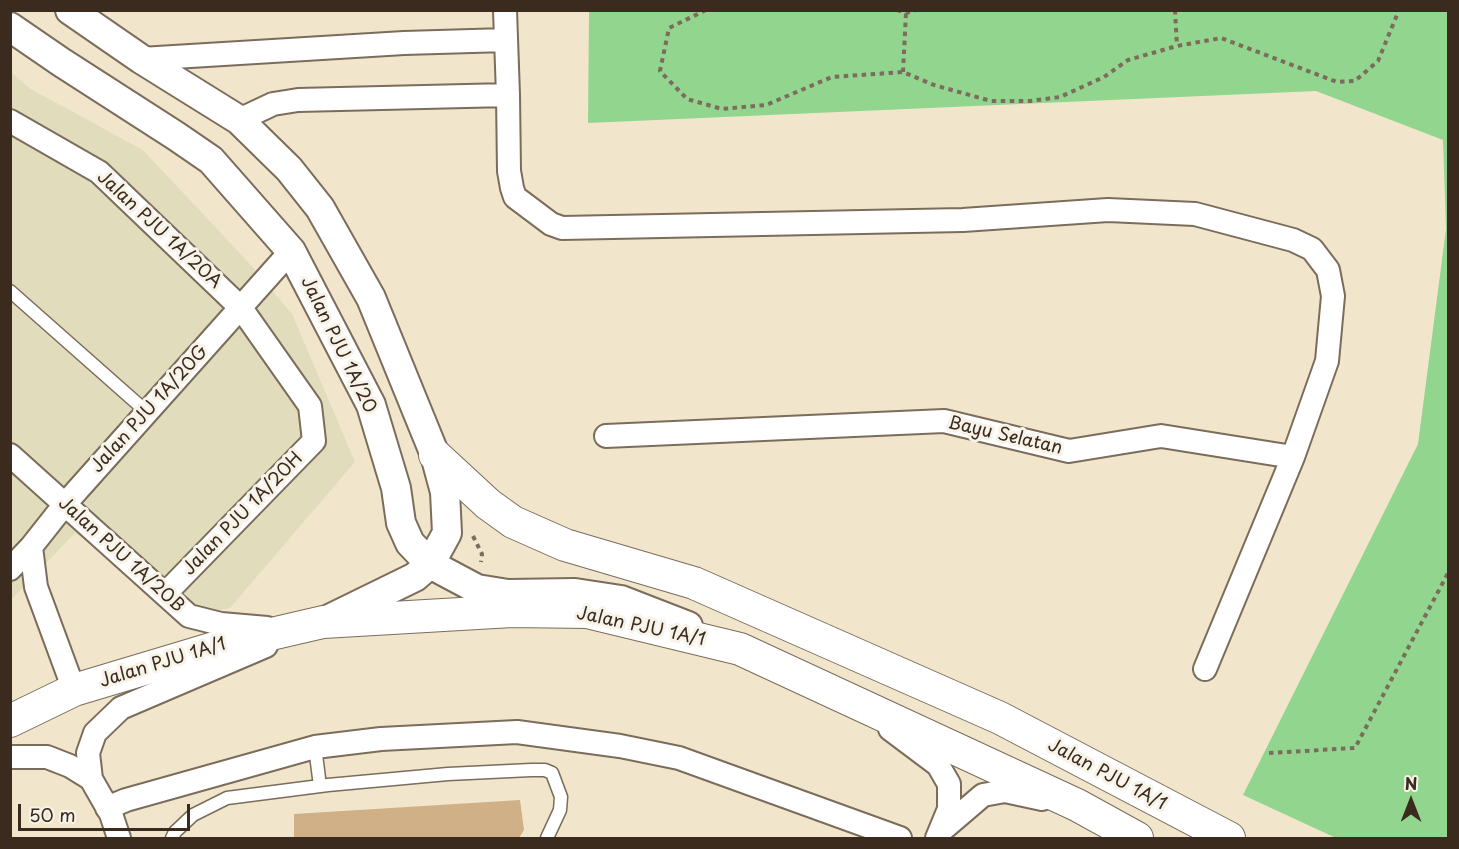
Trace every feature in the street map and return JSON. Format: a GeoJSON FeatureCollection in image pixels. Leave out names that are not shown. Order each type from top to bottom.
{"type":"FeatureCollection","features":[{"type":"Feature","properties":{"kind":"main road","name":"Jalan PJU 1A/1"},"geometry":{"type":"LineString","coordinates":[[435,455],[488,504],[513,522],[565,545],[694,583],[1000,718],[1229,838]]}},
{"type":"Feature","properties":{"kind":"main road","name":"Jalan PJU 1A/1"},"geometry":{"type":"LineString","coordinates":[[10,721],[74,690],[224,645],[323,622],[512,611],[587,612],[740,649],[856,705],[1077,805],[1137,838]]}},
{"type":"Feature","properties":{"kind":"street"},"geometry":{"type":"LineString","coordinates":[[70,10],[141,59],[239,120],[289,170],[320,208],[371,298],[435,455],[444,492],[447,532],[430,564],[415,578],[323,622],[121,708],[95,733],[88,753],[91,779],[107,808],[118,838]]}},
{"type":"Feature","properties":{"kind":"street"},"geometry":{"type":"LineString","coordinates":[[505,10],[509,171],[515,196],[551,224],[562,228],[963,220],[1108,210],[1196,214],[1293,240],[1312,249],[1328,270],[1333,296],[1327,361],[1293,457],[1205,669]]}},
{"type":"Feature","properties":{"kind":"street","name":"Jalan PJU 1A/20"},"geometry":{"type":"LineString","coordinates":[[10,27],[211,160],[291,251],[371,405],[396,488],[401,523],[410,543],[430,564],[477,589],[508,594],[575,593],[621,600],[740,649]]}},
{"type":"Feature","properties":{"kind":"street"},"geometry":{"type":"LineString","coordinates":[[141,59],[404,43],[506,40]]}},
{"type":"Feature","properties":{"kind":"street"},"geometry":{"type":"LineString","coordinates":[[239,120],[273,104],[298,100],[508,95]]}},
{"type":"Feature","properties":{"kind":"street","name":"Jalan PJU 1A/20A"},"geometry":{"type":"LineString","coordinates":[[10,121],[99,172],[241,308]]}},
{"type":"Feature","properties":{"kind":"street","name":"Jalan PJU 1A/20G"},"geometry":{"type":"LineString","coordinates":[[10,569],[31,547],[65,504],[291,251]]}},
{"type":"Feature","properties":{"kind":"street","name":"Jalan PJU 1A/20H"},"geometry":{"type":"LineString","coordinates":[[165,594],[314,441],[310,406],[241,308]]}},
{"type":"Feature","properties":{"kind":"street","name":"Bayu Selatan"},"geometry":{"type":"LineString","coordinates":[[606,436],[944,421],[1070,451],[1161,436],[1293,457]]}},
{"type":"Feature","properties":{"kind":"street","name":"Jalan PJU 1A/20B"},"geometry":{"type":"LineString","coordinates":[[10,454],[189,616],[221,624],[282,630]]}},
{"type":"Feature","properties":{"kind":"street"},"geometry":{"type":"LineString","coordinates":[[31,547],[36,587],[74,690]]}},
{"type":"Feature","properties":{"kind":"street"},"geometry":{"type":"LineString","coordinates":[[856,705],[939,765],[949,784],[949,809],[939,835]]}},
{"type":"Feature","properties":{"kind":"street"},"geometry":{"type":"LineString","coordinates":[[107,808],[126,800],[315,747],[381,739],[517,732],[620,746],[679,758],[900,838]]}},
{"type":"Feature","properties":{"kind":"street"},"geometry":{"type":"LineString","coordinates":[[10,757],[47,756],[91,779]]}},
{"type":"Feature","properties":{"kind":"street"},"geometry":{"type":"LineString","coordinates":[[939,835],[983,795],[1005,791],[1077,805]]}},
{"type":"Feature","properties":{"kind":"lane"},"geometry":{"type":"LineString","coordinates":[[10,291],[148,413]]}},
{"type":"Feature","properties":{"kind":"lane"},"geometry":{"type":"LineString","coordinates":[[315,747],[320,786]]}},
{"type":"Feature","properties":{"kind":"lane"},"geometry":{"type":"LineString","coordinates":[[171,838],[193,815],[227,798],[320,786],[448,774],[545,770],[552,772],[561,796],[560,810],[547,838]]}},
{"type":"Feature","properties":{"kind":"path"},"geometry":{"type":"LineString","coordinates":[[706,10],[669,28],[660,71],[687,99],[722,109],[766,105],[832,76],[903,72],[933,85],[991,101],[1030,101],[1060,97],[1104,77],[1128,60],[1177,46],[1221,38],[1338,82],[1355,81],[1378,61],[1400,10]]}},
{"type":"Feature","properties":{"kind":"path"},"geometry":{"type":"LineString","coordinates":[[897,10],[906,13],[916,10]]}},
{"type":"Feature","properties":{"kind":"path"},"geometry":{"type":"LineString","coordinates":[[1175,10],[1177,46]]}},
{"type":"Feature","properties":{"kind":"path"},"geometry":{"type":"LineString","coordinates":[[903,72],[906,13]]}},
{"type":"Feature","properties":{"kind":"path"},"geometry":{"type":"LineString","coordinates":[[1269,753],[1356,748],[1449,573]]}},
{"type":"Feature","properties":{"kind":"shaded area"},"geometry":{"type":"Polygon","coordinates":[[[11,72],[29,88],[143,150],[249,263],[292,314],[355,462],[230,608],[189,616],[75,533],[11,600],[11,72]]]}},
{"type":"Feature","properties":{"kind":"green space"},"geometry":{"type":"Polygon","coordinates":[[[589,11],[1448,11],[1448,838],[1336,838],[1243,795],[1418,444],[1446,229],[1443,140],[1316,91],[588,123],[589,11]]]}},
{"type":"Feature","properties":{"kind":"building"},"geometry":{"type":"Polygon","coordinates":[[[520,800],[524,830],[519,838],[294,838],[294,814],[520,800]]]}}]}
